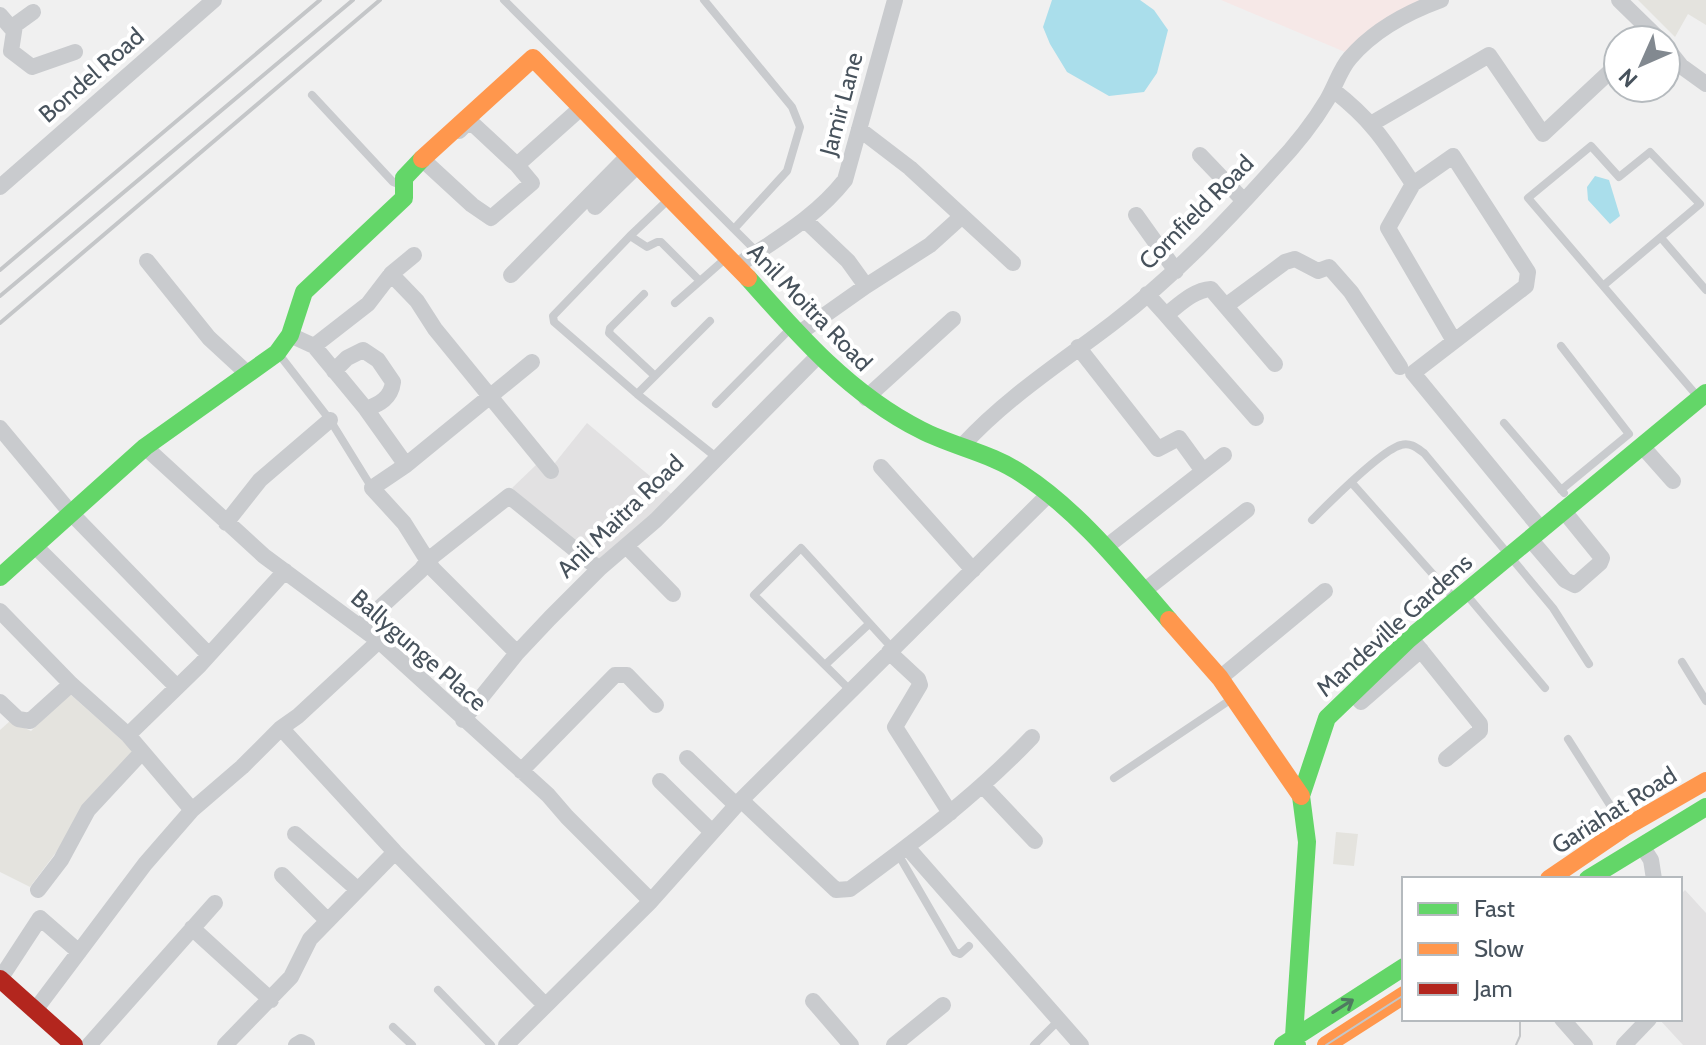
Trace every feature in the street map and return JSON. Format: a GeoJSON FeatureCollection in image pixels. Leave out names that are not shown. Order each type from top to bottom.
{"type":"FeatureCollection","features":[{"type":"Feature","properties":{"kind":"street","name":"Bondel Road"},"geometry":{"type":"LineString","coordinates":[[0,187],[214,0]]}},
{"type":"Feature","properties":{"kind":"street","name":"Jamir Lane"},"geometry":{"type":"LineString","coordinates":[[732,261],[757,252],[806,221],[845,180],[895,0]]}},
{"type":"Feature","properties":{"kind":"street","name":"Cornfield Road"},"geometry":{"type":"LineString","coordinates":[[963,445],[979,427],[1176,271],[1308,131],[1349,59],[1395,21],[1441,0]]}},
{"type":"Feature","properties":{"kind":"street"},"geometry":{"type":"LineString","coordinates":[[1619,0],[1640,24]]}},
{"type":"Feature","properties":{"kind":"street"},"geometry":{"type":"LineString","coordinates":[[33,12],[21,18],[13,30],[11,51],[32,67],[75,52]]}},
{"type":"Feature","properties":{"kind":"street"},"geometry":{"type":"LineString","coordinates":[[0,15],[13,30]]}},
{"type":"Feature","properties":{"kind":"street"},"geometry":{"type":"LineString","coordinates":[[1371,124],[1489,55],[1543,134],[1602,79]]}},
{"type":"Feature","properties":{"kind":"street"},"geometry":{"type":"LineString","coordinates":[[424,161],[533,58]]}},
{"type":"Feature","properties":{"kind":"street","name":"Anil Moitra Road"},"geometry":{"type":"LineString","coordinates":[[533,58],[732,261],[795,331],[866,398],[923,431],[989,455],[1021,473],[1049,494],[1106,547],[1235,697],[1301,796]]}},
{"type":"Feature","properties":{"kind":"street"},"geometry":{"type":"LineString","coordinates":[[1682,67],[1706,84]]}},
{"type":"Feature","properties":{"kind":"street"},"geometry":{"type":"LineString","coordinates":[[1333,90],[1376,127],[1413,184]]}},
{"type":"Feature","properties":{"kind":"street"},"geometry":{"type":"LineString","coordinates":[[517,165],[582,107]]}},
{"type":"Feature","properties":{"kind":"street"},"geometry":{"type":"LineString","coordinates":[[0,577],[145,447],[277,353],[290,335],[304,292],[404,198],[404,178],[424,161],[469,124],[474,125],[517,165],[532,183],[490,218],[424,161]]}},
{"type":"Feature","properties":{"kind":"street"},"geometry":{"type":"LineString","coordinates":[[859,129],[910,168],[1013,263]]}},
{"type":"Feature","properties":{"kind":"street"},"geometry":{"type":"LineString","coordinates":[[1200,155],[1244,201]]}},
{"type":"Feature","properties":{"kind":"street"},"geometry":{"type":"LineString","coordinates":[[1454,341],[1388,228],[1413,184],[1453,156],[1528,272],[1526,286],[1413,373],[1536,534],[1569,584],[1575,585],[1602,558],[1566,501]]}},
{"type":"Feature","properties":{"kind":"street"},"geometry":{"type":"LineString","coordinates":[[595,207],[634,160]]}},
{"type":"Feature","properties":{"kind":"street"},"geometry":{"type":"LineString","coordinates":[[511,275],[634,160]]}},
{"type":"Feature","properties":{"kind":"street"},"geometry":{"type":"LineString","coordinates":[[1136,215],[1176,271]]}},
{"type":"Feature","properties":{"kind":"street"},"geometry":{"type":"LineString","coordinates":[[795,331],[930,245],[961,217]]}},
{"type":"Feature","properties":{"kind":"street"},"geometry":{"type":"LineString","coordinates":[[806,221],[848,261],[866,286]]}},
{"type":"Feature","properties":{"kind":"street"},"geometry":{"type":"LineString","coordinates":[[314,346],[368,304],[391,274],[414,255]]}},
{"type":"Feature","properties":{"kind":"street"},"geometry":{"type":"LineString","coordinates":[[1227,305],[1285,262],[1295,259],[1318,271],[1329,267],[1351,292],[1400,367]]}},
{"type":"Feature","properties":{"kind":"street"},"geometry":{"type":"LineString","coordinates":[[147,261],[209,338],[248,374]]}},
{"type":"Feature","properties":{"kind":"street"},"geometry":{"type":"LineString","coordinates":[[391,274],[417,301],[435,329],[551,471]]}},
{"type":"Feature","properties":{"kind":"street"},"geometry":{"type":"LineString","coordinates":[[1166,315],[1203,289],[1211,289],[1275,364]]}},
{"type":"Feature","properties":{"kind":"street"},"geometry":{"type":"LineString","coordinates":[[1147,294],[1256,418]]}},
{"type":"Feature","properties":{"kind":"street"},"geometry":{"type":"LineString","coordinates":[[866,398],[953,319]]}},
{"type":"Feature","properties":{"kind":"street"},"geometry":{"type":"LineString","coordinates":[[290,335],[314,346],[366,409],[406,465]]}},
{"type":"Feature","properties":{"kind":"street"},"geometry":{"type":"LineString","coordinates":[[1078,347],[1158,449],[1179,438],[1203,471]]}},
{"type":"Feature","properties":{"kind":"street"},"geometry":{"type":"LineString","coordinates":[[334,371],[356,351],[363,350],[378,360],[393,382],[392,390],[386,399],[366,409]]}},
{"type":"Feature","properties":{"kind":"street","name":"Anil Maitra Road"},"geometry":{"type":"LineString","coordinates":[[463,720],[517,653],[819,355]]}},
{"type":"Feature","properties":{"kind":"street"},"geometry":{"type":"LineString","coordinates":[[517,653],[433,569],[404,523],[372,488],[406,465],[532,362]]}},
{"type":"Feature","properties":{"kind":"street","name":"Mandeville Gardens"},"geometry":{"type":"LineString","coordinates":[[1291,1042],[1307,842],[1301,796],[1327,718],[1353,693],[1416,644],[1460,596],[1536,534],[1598,470],[1635,440],[1703,396]]}},
{"type":"Feature","properties":{"kind":"street"},"geometry":{"type":"LineString","coordinates":[[226,523],[260,480],[330,420]]}},
{"type":"Feature","properties":{"kind":"street"},"geometry":{"type":"LineString","coordinates":[[0,428],[70,512],[209,655]]}},
{"type":"Feature","properties":{"kind":"street"},"geometry":{"type":"LineString","coordinates":[[1635,440],[1673,481]]}},
{"type":"Feature","properties":{"kind":"street","name":"Ballygunge Place"},"geometry":{"type":"LineString","coordinates":[[145,447],[226,523],[379,641],[548,795],[651,901]]}},
{"type":"Feature","properties":{"kind":"street"},"geometry":{"type":"LineString","coordinates":[[1106,547],[1224,455]]}},
{"type":"Feature","properties":{"kind":"street"},"geometry":{"type":"LineString","coordinates":[[881,467],[973,570]]}},
{"type":"Feature","properties":{"kind":"street"},"geometry":{"type":"LineString","coordinates":[[506,1045],[651,901],[738,802],[1049,494]]}},
{"type":"Feature","properties":{"kind":"street"},"geometry":{"type":"LineString","coordinates":[[360,626],[428,560],[509,496],[599,569]]}},
{"type":"Feature","properties":{"kind":"street"},"geometry":{"type":"LineString","coordinates":[[1145,590],[1247,510]]}},
{"type":"Feature","properties":{"kind":"street"},"geometry":{"type":"LineString","coordinates":[[35,546],[176,686]]}},
{"type":"Feature","properties":{"kind":"street"},"geometry":{"type":"LineString","coordinates":[[627,547],[673,594]]}},
{"type":"Feature","properties":{"kind":"street"},"geometry":{"type":"LineString","coordinates":[[128,735],[209,655],[285,571]]}},
{"type":"Feature","properties":{"kind":"street"},"geometry":{"type":"LineString","coordinates":[[1220,678],[1325,591]]}},
{"type":"Feature","properties":{"kind":"street"},"geometry":{"type":"LineString","coordinates":[[0,611],[71,684],[128,735],[192,810]]}},
{"type":"Feature","properties":{"kind":"street"},"geometry":{"type":"LineString","coordinates":[[36,1009],[145,864],[192,810],[379,641]]}},
{"type":"Feature","properties":{"kind":"street"},"geometry":{"type":"LineString","coordinates":[[1416,644],[1480,724],[1480,731],[1446,759]]}},
{"type":"Feature","properties":{"kind":"street"},"geometry":{"type":"LineString","coordinates":[[891,650],[920,685],[895,727],[950,813]]}},
{"type":"Feature","properties":{"kind":"street"},"geometry":{"type":"LineString","coordinates":[[521,771],[615,675],[627,675],[656,705]]}},
{"type":"Feature","properties":{"kind":"street"},"geometry":{"type":"LineString","coordinates":[[0,702],[18,719],[30,721],[71,684]]}},
{"type":"Feature","properties":{"kind":"street"},"geometry":{"type":"LineString","coordinates":[[281,728],[395,852],[545,1005]]}},
{"type":"Feature","properties":{"kind":"street"},"geometry":{"type":"LineString","coordinates":[[687,758],[836,890],[850,889],[984,787],[1032,737]]}},
{"type":"Feature","properties":{"kind":"street"},"geometry":{"type":"LineString","coordinates":[[38,890],[61,860],[88,810],[142,752]]}},
{"type":"Feature","properties":{"kind":"street"},"geometry":{"type":"LineString","coordinates":[[660,781],[712,832]]}},
{"type":"Feature","properties":{"kind":"street","name":"Gariahat Road"},"geometry":{"type":"LineString","coordinates":[[1552,877],[1624,828],[1706,781]]}},
{"type":"Feature","properties":{"kind":"street"},"geometry":{"type":"LineString","coordinates":[[984,787],[1035,841]]}},
{"type":"Feature","properties":{"kind":"street","name":"Gariahat Road"},"geometry":{"type":"LineString","coordinates":[[1591,877],[1706,807]]}},
{"type":"Feature","properties":{"kind":"street"},"geometry":{"type":"LineString","coordinates":[[295,834],[357,889]]}},
{"type":"Feature","properties":{"kind":"street","name":"Gariahat Road"},"geometry":{"type":"LineString","coordinates":[[1642,846],[1651,860],[1654,877]]}},
{"type":"Feature","properties":{"kind":"street"},"geometry":{"type":"LineString","coordinates":[[902,850],[1081,1045]]}},
{"type":"Feature","properties":{"kind":"street"},"geometry":{"type":"LineString","coordinates":[[225,1045],[291,977],[307,943],[327,920],[395,852]]}},
{"type":"Feature","properties":{"kind":"street"},"geometry":{"type":"LineString","coordinates":[[282,875],[327,920]]}},
{"type":"Feature","properties":{"kind":"street"},"geometry":{"type":"LineString","coordinates":[[89,1045],[215,903]]}},
{"type":"Feature","properties":{"kind":"street"},"geometry":{"type":"LineString","coordinates":[[64,1042],[36,1009],[0,979],[40,918],[79,952]]}},
{"type":"Feature","properties":{"kind":"street"},"geometry":{"type":"LineString","coordinates":[[192,928],[271,1000]]}},
{"type":"Feature","properties":{"kind":"street"},"geometry":{"type":"LineString","coordinates":[[1291,1042],[1402,968]]}},
{"type":"Feature","properties":{"kind":"street"},"geometry":{"type":"LineString","coordinates":[[1326,1045],[1402,996]]}},
{"type":"Feature","properties":{"kind":"street"},"geometry":{"type":"LineString","coordinates":[[813,1001],[851,1045]]}},
{"type":"Feature","properties":{"kind":"street"},"geometry":{"type":"LineString","coordinates":[[894,1045],[943,1005]]}},
{"type":"Feature","properties":{"kind":"street"},"geometry":{"type":"LineString","coordinates":[[1564,1021],[1585,1045]]}},
{"type":"Feature","properties":{"kind":"street"},"geometry":{"type":"LineString","coordinates":[[1624,1045],[1647,1021]]}},
{"type":"Feature","properties":{"kind":"street"},"geometry":{"type":"LineString","coordinates":[[296,1045],[301,1042],[307,1045]]}},
{"type":"Feature","properties":{"kind":"lane"},"geometry":{"type":"LineString","coordinates":[[504,0],[757,252]]}},
{"type":"Feature","properties":{"kind":"lane"},"geometry":{"type":"LineString","coordinates":[[704,0],[792,107],[800,127],[787,171],[734,229]]}},
{"type":"Feature","properties":{"kind":"lane"},"geometry":{"type":"LineString","coordinates":[[533,58],[547,42]]}},
{"type":"Feature","properties":{"kind":"lane"},"geometry":{"type":"LineString","coordinates":[[312,95],[393,182],[404,187]]}},
{"type":"Feature","properties":{"kind":"lane"},"geometry":{"type":"LineString","coordinates":[[1604,285],[1700,204],[1650,152],[1619,177],[1591,146],[1528,198],[1604,285],[1703,396]]}},
{"type":"Feature","properties":{"kind":"lane"},"geometry":{"type":"LineString","coordinates":[[669,199],[553,316],[554,322],[716,457]]}},
{"type":"Feature","properties":{"kind":"lane"},"geometry":{"type":"LineString","coordinates":[[630,236],[647,247],[661,242],[700,281]]}},
{"type":"Feature","properties":{"kind":"lane"},"geometry":{"type":"LineString","coordinates":[[1662,239],[1706,290]]}},
{"type":"Feature","properties":{"kind":"lane"},"geometry":{"type":"LineString","coordinates":[[675,303],[700,281],[732,261]]}},
{"type":"Feature","properties":{"kind":"lane"},"geometry":{"type":"LineString","coordinates":[[644,294],[610,328],[609,333],[655,376]]}},
{"type":"Feature","properties":{"kind":"lane"},"geometry":{"type":"LineString","coordinates":[[637,394],[710,321]]}},
{"type":"Feature","properties":{"kind":"lane"},"geometry":{"type":"LineString","coordinates":[[716,404],[795,331]]}},
{"type":"Feature","properties":{"kind":"lane"},"geometry":{"type":"LineString","coordinates":[[1561,346],[1635,440]]}},
{"type":"Feature","properties":{"kind":"lane"},"geometry":{"type":"LineString","coordinates":[[277,353],[330,420],[372,488]]}},
{"type":"Feature","properties":{"kind":"lane"},"geometry":{"type":"LineString","coordinates":[[1504,423],[1566,501]]}},
{"type":"Feature","properties":{"kind":"lane"},"geometry":{"type":"LineString","coordinates":[[1312,520],[1351,482],[1400,445],[1412,445],[1424,453],[1553,608],[1589,664]]}},
{"type":"Feature","properties":{"kind":"lane"},"geometry":{"type":"LineString","coordinates":[[1351,482],[1545,688]]}},
{"type":"Feature","properties":{"kind":"lane"},"geometry":{"type":"LineString","coordinates":[[850,690],[754,595],[801,548],[891,650]]}},
{"type":"Feature","properties":{"kind":"lane"},"geometry":{"type":"LineString","coordinates":[[825,665],[869,624]]}},
{"type":"Feature","properties":{"kind":"lane"},"geometry":{"type":"LineString","coordinates":[[1682,662],[1706,701]]}},
{"type":"Feature","properties":{"kind":"lane"},"geometry":{"type":"LineString","coordinates":[[1114,778],[1235,697]]}},
{"type":"Feature","properties":{"kind":"lane"},"geometry":{"type":"LineString","coordinates":[[1568,739],[1624,828]]}},
{"type":"Feature","properties":{"kind":"lane"},"geometry":{"type":"LineString","coordinates":[[902,850],[955,952],[960,954],[969,946]]}},
{"type":"Feature","properties":{"kind":"lane"},"geometry":{"type":"LineString","coordinates":[[438,990],[491,1045]]}},
{"type":"Feature","properties":{"kind":"lane"},"geometry":{"type":"LineString","coordinates":[[1034,1045],[1059,1020]]}},
{"type":"Feature","properties":{"kind":"lane"},"geometry":{"type":"LineString","coordinates":[[393,1027],[412,1045]]}},
{"type":"Feature","properties":{"kind":"shaded area"},"geometry":{"type":"Polygon","coordinates":[[[1221,0],[1430,0],[1345,52],[1221,0]]]}},
{"type":"Feature","properties":{"kind":"shaded area"},"geometry":{"type":"Polygon","coordinates":[[[1638,0],[1706,0],[1706,25],[1688,14],[1682,25],[1662,24],[1638,0]]]}},
{"type":"Feature","properties":{"kind":"shaded area"},"geometry":{"type":"Polygon","coordinates":[[[587,423],[676,498],[602,566],[512,488],[536,465],[546,474],[587,423]]]}},
{"type":"Feature","properties":{"kind":"shaded area"},"geometry":{"type":"Polygon","coordinates":[[[70,694],[133,750],[30,887],[0,872],[0,730],[10,721],[31,731],[70,694]]]}},
{"type":"Feature","properties":{"kind":"shaded area"},"geometry":{"type":"Polygon","coordinates":[[[1336,832],[1358,834],[1354,866],[1333,864],[1336,832]]]}},
{"type":"Feature","properties":{"kind":"shaded area"},"geometry":{"type":"Polygon","coordinates":[[[1685,890],[1706,913],[1706,1045],[1683,1045],[1661,1021],[1682,1021],[1682,893],[1685,890]]]}},
{"type":"Feature","properties":{"kind":"water"},"geometry":{"type":"Polygon","coordinates":[[[1052,0],[1140,0],[1154,10],[1168,30],[1157,73],[1144,92],[1109,96],[1067,72],[1043,27],[1052,0]]]}},
{"type":"Feature","properties":{"kind":"water"},"geometry":{"type":"Polygon","coordinates":[[[1595,176],[1609,180],[1620,216],[1610,224],[1588,200],[1587,187],[1595,176]]]}},
{"type":"Feature","properties":{"kind":"tram line"},"geometry":{"type":"LineString","coordinates":[[1326,1045],[1402,996]]}},
{"type":"Feature","properties":{"kind":"tram line"},"geometry":{"type":"LineString","coordinates":[[1516,1045],[1520,1036],[1520,1021]]}},
{"type":"Feature","properties":{"kind":"railway"},"geometry":{"type":"LineString","coordinates":[[0,270],[320,0]]}},
{"type":"Feature","properties":{"kind":"railway"},"geometry":{"type":"LineString","coordinates":[[0,296],[353,0]]}},
{"type":"Feature","properties":{"kind":"railway"},"geometry":{"type":"LineString","coordinates":[[0,323],[380,0]]}},
{"type":"Feature","properties":{"kind":"traffic: fast"},"geometry":{"type":"LineString","coordinates":[[0,577],[145,447],[277,353],[290,335],[304,292],[404,198],[404,178],[422,159]]}},
{"type":"Feature","properties":{"kind":"traffic: fast"},"geometry":{"type":"LineString","coordinates":[[748,278],[827,363],[872,400],[921,430],[1010,467],[1043,489],[1082,523],[1169,620]]}},
{"type":"Feature","properties":{"kind":"traffic: fast"},"geometry":{"type":"LineString","coordinates":[[1297,1045],[1294,1036],[1307,842],[1301,796],[1327,718],[1409,639],[1706,393]]}},
{"type":"Feature","properties":{"kind":"traffic: fast"},"geometry":{"type":"LineString","coordinates":[[1591,877],[1706,807]]}},
{"type":"Feature","properties":{"kind":"traffic: fast"},"geometry":{"type":"LineString","coordinates":[[1283,1045],[1402,968]]}},
{"type":"Feature","properties":{"kind":"traffic: slow"},"geometry":{"type":"LineString","coordinates":[[422,159],[533,58],[748,278]]}},
{"type":"Feature","properties":{"kind":"traffic: slow"},"geometry":{"type":"LineString","coordinates":[[1169,620],[1220,678],[1301,796]]}},
{"type":"Feature","properties":{"kind":"traffic: slow"},"geometry":{"type":"LineString","coordinates":[[1552,877],[1624,828],[1706,781]]}},
{"type":"Feature","properties":{"kind":"traffic: slow"},"geometry":{"type":"LineString","coordinates":[[1326,1045],[1402,996]]}},
{"type":"Feature","properties":{"kind":"traffic: jam"},"geometry":{"type":"LineString","coordinates":[[0,979],[74,1045]]}}]}
